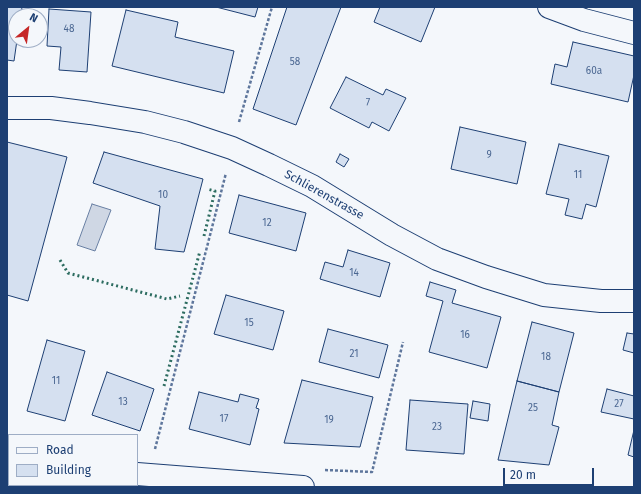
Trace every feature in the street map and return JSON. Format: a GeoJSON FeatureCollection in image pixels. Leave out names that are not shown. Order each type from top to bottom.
{"type":"FeatureCollection","features":[{"type":"Feature","properties":{"kind":"street"},"geometry":{"type":"LineString","coordinates":[[549,7],[584,20],[634,33]]}},
{"type":"Feature","properties":{"kind":"street","name":"Schlierenstrasse"},"geometry":{"type":"LineString","coordinates":[[7,108],[51,108],[90,113],[145,122],[184,132],[232,148],[304,183],[392,235],[437,258],[458,266],[544,295],[634,301]]}},
{"type":"Feature","properties":{"kind":"street"},"geometry":{"type":"LineString","coordinates":[[138,474],[303,487]]}},
{"type":"Feature","properties":{"kind":"path"},"geometry":{"type":"LineString","coordinates":[[239,123],[272,7]]}},
{"type":"Feature","properties":{"kind":"path"},"geometry":{"type":"LineString","coordinates":[[154,452],[226,172]]}},
{"type":"Feature","properties":{"kind":"path"},"geometry":{"type":"LineString","coordinates":[[372,472],[403,342]]}},
{"type":"Feature","properties":{"kind":"shaded area"},"geometry":{"type":"Polygon","coordinates":[[[92,204],[111,210],[95,251],[77,245],[92,204]]]}},
{"type":"Feature","properties":{"kind":"building"},"geometry":{"type":"Polygon","coordinates":[[[7,7],[22,7],[8,8],[8,48],[16,48],[14,61],[7,60],[7,7]]]}},
{"type":"Feature","properties":{"kind":"building"},"geometry":{"type":"Polygon","coordinates":[[[216,7],[258,7],[255,17],[216,7]]]}},
{"type":"Feature","properties":{"kind":"building"},"geometry":{"type":"Polygon","coordinates":[[[287,7],[341,7],[296,125],[253,109],[287,7]]]}},
{"type":"Feature","properties":{"kind":"building"},"geometry":{"type":"Polygon","coordinates":[[[380,7],[435,7],[421,42],[374,22],[380,7]]]}},
{"type":"Feature","properties":{"kind":"building"},"geometry":{"type":"Polygon","coordinates":[[[49,9],[91,12],[87,72],[59,70],[61,47],[48,46],[49,9]]]}},
{"type":"Feature","properties":{"kind":"building"},"geometry":{"type":"Polygon","coordinates":[[[126,10],[178,22],[175,37],[234,51],[224,93],[112,66],[126,10]]]}},
{"type":"Feature","properties":{"kind":"building"},"geometry":{"type":"Polygon","coordinates":[[[573,42],[634,56],[634,75],[628,102],[551,84],[555,64],[567,67],[573,42]]]}},
{"type":"Feature","properties":{"kind":"building"},"geometry":{"type":"Polygon","coordinates":[[[346,77],[383,95],[386,89],[406,98],[389,131],[372,122],[369,128],[330,108],[346,77]]]}},
{"type":"Feature","properties":{"kind":"building"},"geometry":{"type":"Polygon","coordinates":[[[460,127],[526,142],[517,184],[451,169],[460,127]]]}},
{"type":"Feature","properties":{"kind":"building"},"geometry":{"type":"Polygon","coordinates":[[[7,142],[67,157],[28,301],[7,295],[7,142]]]}},
{"type":"Feature","properties":{"kind":"building"},"geometry":{"type":"Polygon","coordinates":[[[559,144],[609,156],[596,207],[586,204],[582,219],[565,215],[569,199],[546,194],[559,144]]]}},
{"type":"Feature","properties":{"kind":"building"},"geometry":{"type":"Polygon","coordinates":[[[104,152],[203,179],[184,252],[155,249],[160,206],[93,183],[104,152]]]}},
{"type":"Feature","properties":{"kind":"building"},"geometry":{"type":"Polygon","coordinates":[[[340,154],[349,159],[344,167],[336,162],[340,154]]]}},
{"type":"Feature","properties":{"kind":"building"},"geometry":{"type":"Polygon","coordinates":[[[239,195],[306,213],[296,251],[229,233],[239,195]]]}},
{"type":"Feature","properties":{"kind":"building"},"geometry":{"type":"Polygon","coordinates":[[[348,250],[390,263],[380,297],[320,279],[325,262],[343,267],[348,250]]]}},
{"type":"Feature","properties":{"kind":"building"},"geometry":{"type":"Polygon","coordinates":[[[430,282],[456,290],[452,303],[501,317],[487,368],[429,352],[443,301],[426,296],[430,282]]]}},
{"type":"Feature","properties":{"kind":"building"},"geometry":{"type":"Polygon","coordinates":[[[226,295],[284,311],[273,350],[214,334],[226,295]]]}},
{"type":"Feature","properties":{"kind":"building"},"geometry":{"type":"Polygon","coordinates":[[[532,322],[574,333],[559,392],[517,381],[532,322]]]}},
{"type":"Feature","properties":{"kind":"building"},"geometry":{"type":"Polygon","coordinates":[[[328,329],[388,345],[379,378],[319,362],[328,329]]]}},
{"type":"Feature","properties":{"kind":"building"},"geometry":{"type":"Polygon","coordinates":[[[627,333],[634,334],[634,353],[623,350],[627,333]]]}},
{"type":"Feature","properties":{"kind":"building"},"geometry":{"type":"Polygon","coordinates":[[[47,340],[85,351],[65,421],[27,411],[47,340]]]}},
{"type":"Feature","properties":{"kind":"building"},"geometry":{"type":"Polygon","coordinates":[[[107,372],[154,389],[140,431],[92,415],[107,372]]]}},
{"type":"Feature","properties":{"kind":"building"},"geometry":{"type":"Polygon","coordinates":[[[302,380],[373,397],[360,447],[284,443],[302,380]]]}},
{"type":"Feature","properties":{"kind":"building"},"geometry":{"type":"Polygon","coordinates":[[[517,381],[559,392],[552,425],[559,427],[549,465],[498,460],[517,381]]]}},
{"type":"Feature","properties":{"kind":"building"},"geometry":{"type":"Polygon","coordinates":[[[607,389],[634,396],[634,419],[601,412],[607,389]]]}},
{"type":"Feature","properties":{"kind":"building"},"geometry":{"type":"Polygon","coordinates":[[[199,392],[238,402],[240,394],[259,399],[256,408],[259,409],[250,445],[189,429],[199,392]]]}},
{"type":"Feature","properties":{"kind":"building"},"geometry":{"type":"Polygon","coordinates":[[[410,400],[468,404],[464,454],[406,450],[410,400]]]}},
{"type":"Feature","properties":{"kind":"building"},"geometry":{"type":"Polygon","coordinates":[[[473,401],[490,404],[488,421],[470,418],[473,401]]]}},
{"type":"Feature","properties":{"kind":"building"},"geometry":{"type":"Polygon","coordinates":[[[634,430],[634,457],[628,455],[634,430]]]}},
{"type":"Feature","properties":{"kind":"hedge"},"geometry":{"type":"LineString","coordinates":[[204,236],[215,191],[207,189]]}},
{"type":"Feature","properties":{"kind":"hedge"},"geometry":{"type":"LineString","coordinates":[[164,386],[200,251]]}},
{"type":"Feature","properties":{"kind":"hedge"},"geometry":{"type":"LineString","coordinates":[[60,260],[68,273],[167,299],[180,296]]}}]}
